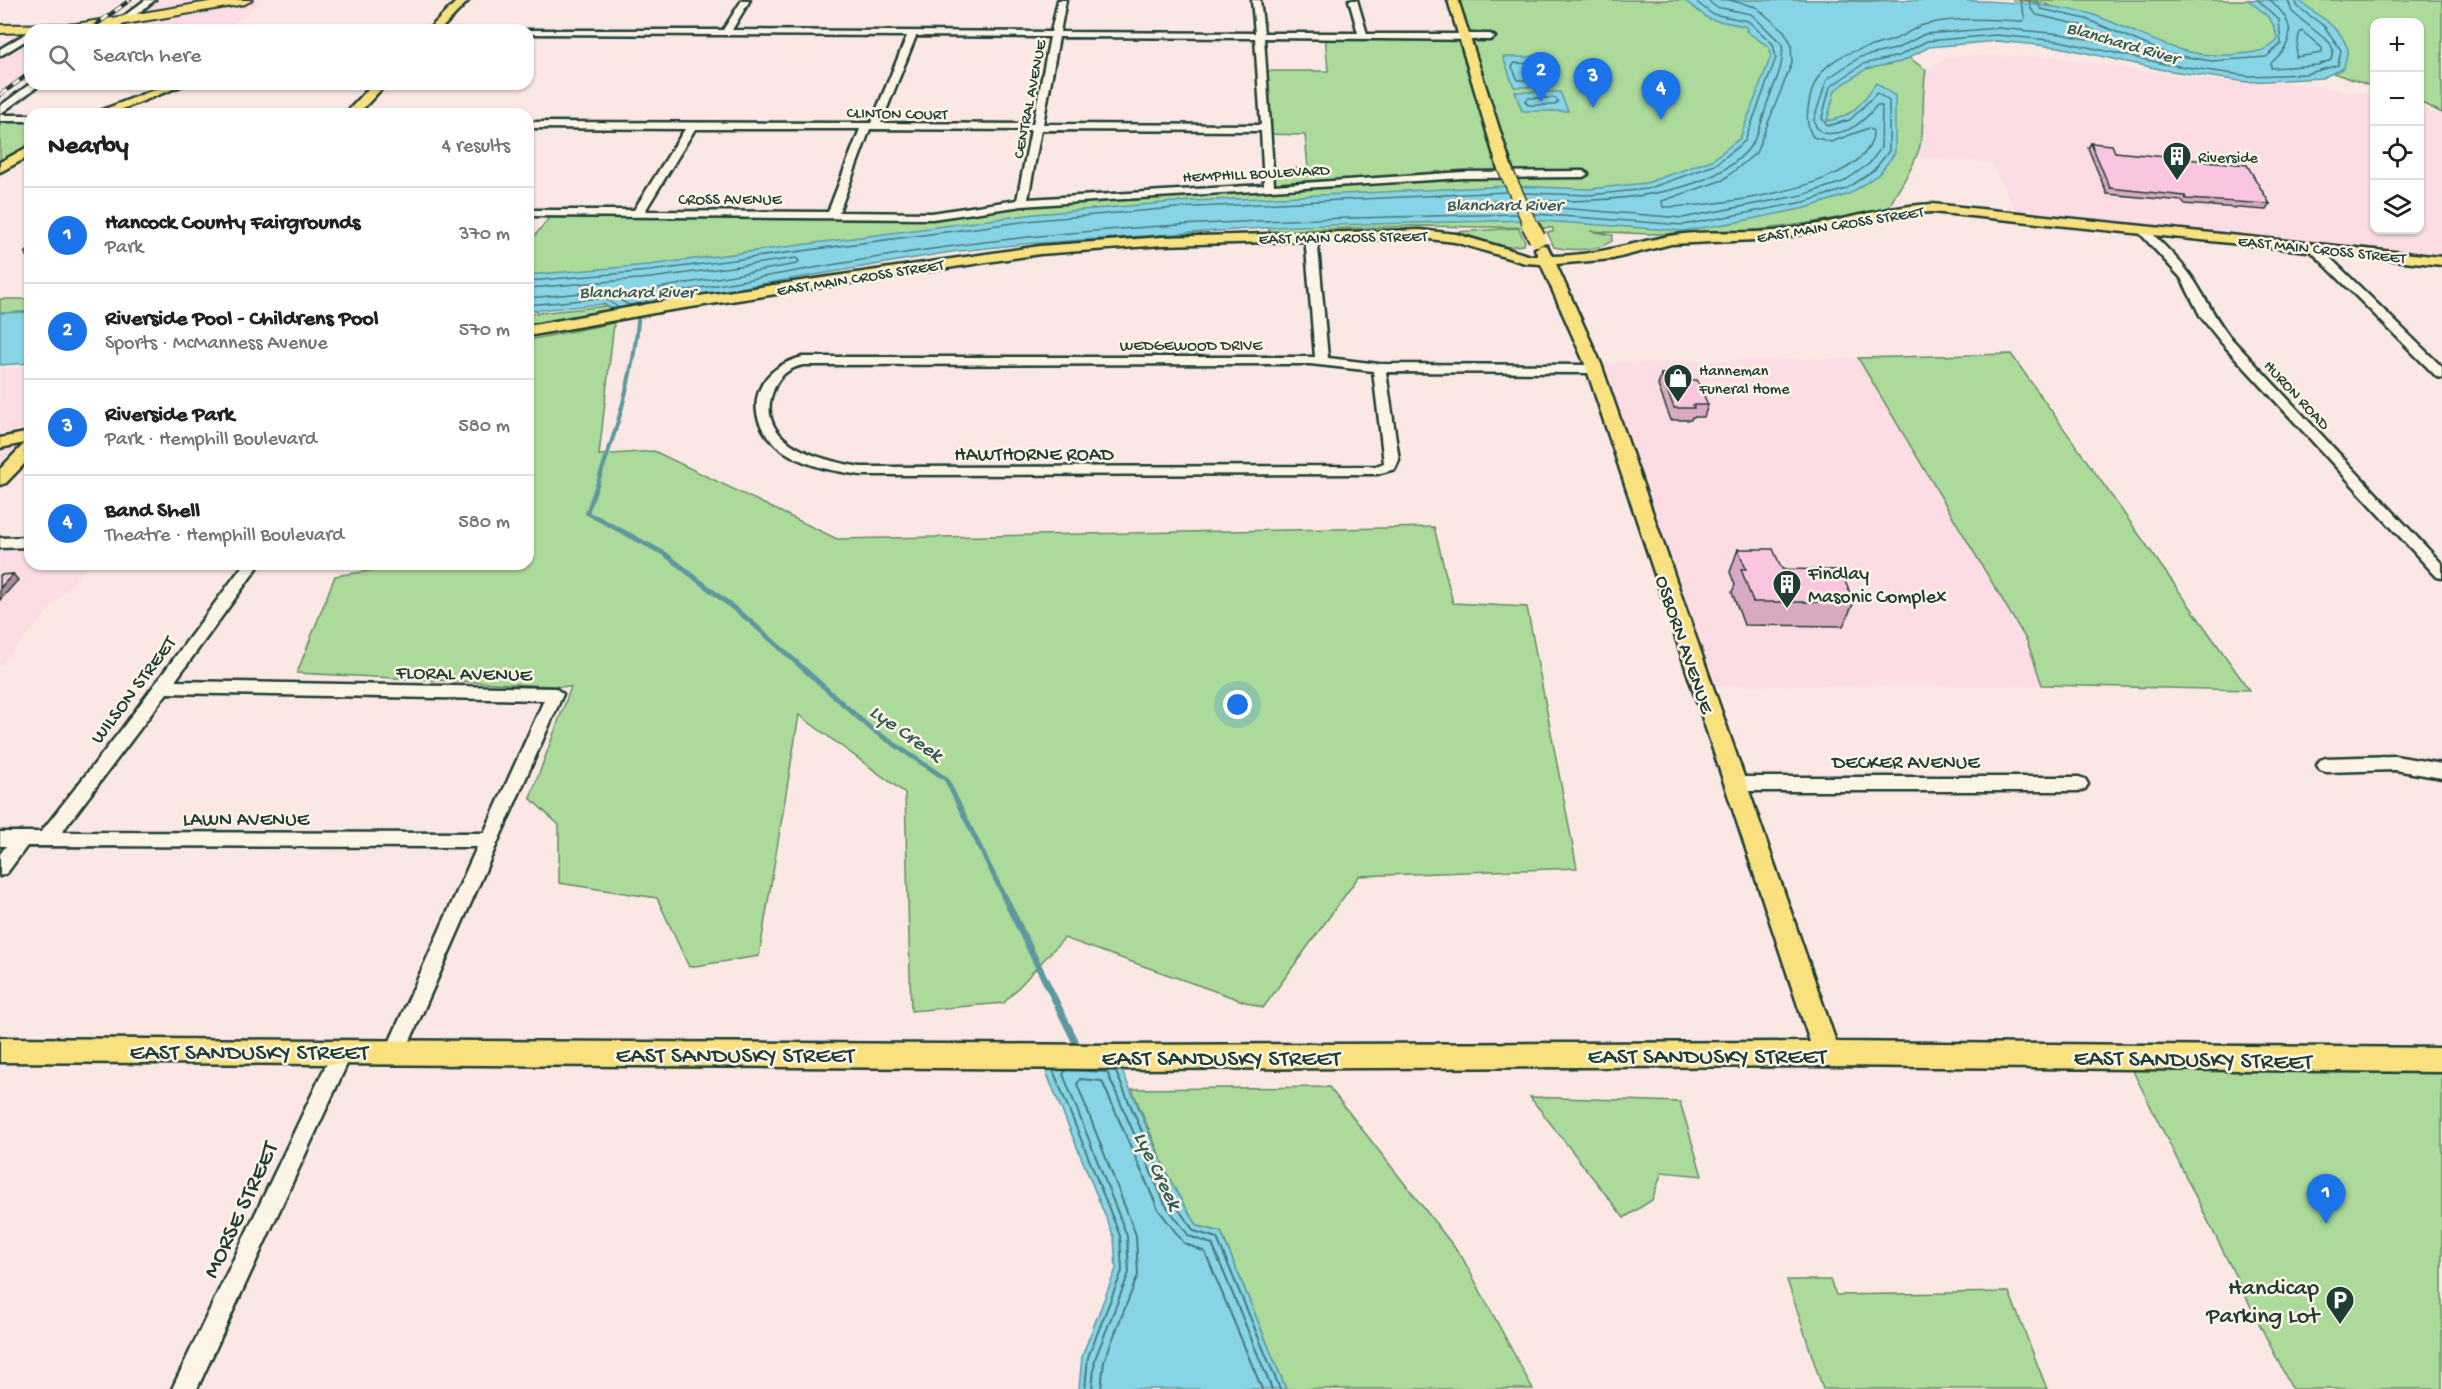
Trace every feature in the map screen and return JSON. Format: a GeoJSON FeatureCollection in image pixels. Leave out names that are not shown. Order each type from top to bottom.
{"type":"FeatureCollection","features":[{"type":"Feature","properties":{"kind":"highway"},"geometry":{"type":"LineString","coordinates":[[101,24],[245,0]]}},
{"type":"Feature","properties":{"kind":"highway"},"geometry":{"type":"LineString","coordinates":[[0,30],[24,30]]}},
{"type":"Feature","properties":{"kind":"main road"},"geometry":{"type":"LineString","coordinates":[[440,24],[464,0]]}},
{"type":"Feature","properties":{"kind":"main road","name":"OSBORN AVENUE"},"geometry":{"type":"LineString","coordinates":[[1453,0],[1516,198],[1548,260],[1594,369],[1827,1054]]}},
{"type":"Feature","properties":{"kind":"main road"},"geometry":{"type":"LineString","coordinates":[[113,108],[162,90]]}},
{"type":"Feature","properties":{"kind":"main road"},"geometry":{"type":"LineString","coordinates":[[357,108],[374,90]]}},
{"type":"Feature","properties":{"kind":"main road"},"geometry":{"type":"LineString","coordinates":[[132,108],[138,98]]}},
{"type":"Feature","properties":{"kind":"main road"},"geometry":{"type":"LineString","coordinates":[[0,168],[24,154]]}},
{"type":"Feature","properties":{"kind":"main road","name":"EAST MAIN CROSS STREET"},"geometry":{"type":"LineString","coordinates":[[534,330],[614,314],[1040,250],[1164,241],[1420,234],[1445,236],[1521,258],[1548,260],[1597,258],[1671,240],[1740,238],[1800,231],[1915,209],[1974,211],[2442,261]]}},
{"type":"Feature","properties":{"kind":"main road"},"geometry":{"type":"LineString","coordinates":[[0,443],[24,438]]}},
{"type":"Feature","properties":{"kind":"main road"},"geometry":{"type":"LineString","coordinates":[[0,479],[24,454]]}},
{"type":"Feature","properties":{"kind":"main road","name":"EAST SANDUSKY STREET"},"geometry":{"type":"LineString","coordinates":[[0,1050],[1040,1057],[1827,1054],[2442,1060]]}},
{"type":"Feature","properties":{"kind":"street"},"geometry":{"type":"LineString","coordinates":[[119,24],[151,0]]}},
{"type":"Feature","properties":{"kind":"street"},"geometry":{"type":"LineString","coordinates":[[727,31],[746,0]]}},
{"type":"Feature","properties":{"kind":"street","name":"CENTRAL AVENUE"},"geometry":{"type":"LineString","coordinates":[[1022,203],[1062,0]]}},
{"type":"Feature","properties":{"kind":"street"},"geometry":{"type":"LineString","coordinates":[[1256,0],[1269,188]]}},
{"type":"Feature","properties":{"kind":"street"},"geometry":{"type":"LineString","coordinates":[[1353,0],[1363,35]]}},
{"type":"Feature","properties":{"kind":"street"},"geometry":{"type":"LineString","coordinates":[[534,31],[1464,35],[1490,37]]}},
{"type":"Feature","properties":{"kind":"street"},"geometry":{"type":"LineString","coordinates":[[832,214],[913,32]]}},
{"type":"Feature","properties":{"kind":"street"},"geometry":{"type":"LineString","coordinates":[[0,53],[24,38]]}},
{"type":"Feature","properties":{"kind":"street"},"geometry":{"type":"LineString","coordinates":[[0,111],[28,90]]}},
{"type":"Feature","properties":{"kind":"street"},"geometry":{"type":"LineString","coordinates":[[0,118],[24,118]]}},
{"type":"Feature","properties":{"kind":"street","name":"CLINTON COURT"},"geometry":{"type":"LineString","coordinates":[[534,125],[1265,128]]}},
{"type":"Feature","properties":{"kind":"street"},"geometry":{"type":"LineString","coordinates":[[637,214],[692,126]]}},
{"type":"Feature","properties":{"kind":"street","name":"HEMPHILL BOULEVARD"},"geometry":{"type":"LineString","coordinates":[[932,216],[1022,203],[1463,175],[1583,174]]}},
{"type":"Feature","properties":{"kind":"street","name":"CROSS AVENUE"},"geometry":{"type":"LineString","coordinates":[[534,213],[932,216]]}},
{"type":"Feature","properties":{"kind":"street","name":"HURON ROAD"},"geometry":{"type":"LineString","coordinates":[[2142,229],[2184,276],[2197,294],[2207,317],[2225,339],[2442,573]]}},
{"type":"Feature","properties":{"kind":"street"},"geometry":{"type":"LineString","coordinates":[[1311,236],[1322,361]]}},
{"type":"Feature","properties":{"kind":"street"},"geometry":{"type":"LineString","coordinates":[[2313,247],[2442,374]]}},
{"type":"Feature","properties":{"kind":"street","name":"WEDGEWOOD DRIVE"},"geometry":{"type":"LineString","coordinates":[[788,363],[1322,361],[1379,368],[1594,369]]}},
{"type":"Feature","properties":{"kind":"street","name":"HAWTHORNE ROAD"},"geometry":{"type":"LineString","coordinates":[[788,363],[776,371],[767,388],[765,417],[768,428],[780,441],[805,458],[861,471],[1108,472],[1387,469],[1392,460],[1379,368]]}},
{"type":"Feature","properties":{"kind":"street"},"geometry":{"type":"LineString","coordinates":[[0,543],[24,542]]}},
{"type":"Feature","properties":{"kind":"street","name":"WILSON STREET"},"geometry":{"type":"LineString","coordinates":[[46,839],[248,570]]}},
{"type":"Feature","properties":{"kind":"street","name":"FLORAL AVENUE"},"geometry":{"type":"LineString","coordinates":[[161,687],[555,694],[395,1052]]}},
{"type":"Feature","properties":{"kind":"street"},"geometry":{"type":"LineString","coordinates":[[2326,765],[2395,763],[2442,771]]}},
{"type":"Feature","properties":{"kind":"street","name":"DECKER AVENUE"},"geometry":{"type":"LineString","coordinates":[[1734,784],[2079,784]]}},
{"type":"Feature","properties":{"kind":"street","name":"LAWN AVENUE"},"geometry":{"type":"LineString","coordinates":[[0,839],[491,840]]}},
{"type":"Feature","properties":{"kind":"street"},"geometry":{"type":"LineString","coordinates":[[0,868],[22,839]]}},
{"type":"Feature","properties":{"kind":"street","name":"MORSE STREET"},"geometry":{"type":"LineString","coordinates":[[184,1389],[343,1052]]}},
{"type":"Feature","properties":{"kind":"shaded area"},"geometry":{"type":"Polygon","coordinates":[[[151,0],[263,0],[233,24],[100,24],[122,22],[151,0]]]}},
{"type":"Feature","properties":{"kind":"shaded area"},"geometry":{"type":"Polygon","coordinates":[[[24,38],[24,77],[0,95],[0,53],[24,38]]]}},
{"type":"Feature","properties":{"kind":"shaded area"},"geometry":{"type":"Polygon","coordinates":[[[1967,56],[2057,57],[2139,71],[2231,82],[2299,84],[2370,94],[2370,234],[2424,234],[2424,108],[2442,116],[2442,261],[2018,215],[1992,163],[1916,156],[1922,136],[1922,92],[1926,70],[1943,60],[1967,56]]]}},
{"type":"Feature","properties":{"kind":"shaded area"},"geometry":{"type":"Polygon","coordinates":[[[1858,358],[2027,641],[2042,685],[1700,685],[1593,364],[1858,358]]]}},
{"type":"Feature","properties":{"kind":"shaded area"},"geometry":{"type":"Polygon","coordinates":[[[24,367],[24,454],[0,479],[0,369],[24,367]]]}},
{"type":"Feature","properties":{"kind":"shaded area"},"geometry":{"type":"Polygon","coordinates":[[[0,543],[24,543],[24,570],[84,570],[0,666],[0,543]]]}},
{"type":"Feature","properties":{"kind":"green space"},"geometry":{"type":"Polygon","coordinates":[[[1453,0],[1900,0],[1862,3],[1873,31],[1926,70],[1920,145],[1909,172],[1889,207],[1808,223],[1737,232],[1666,234],[1590,231],[1613,235],[1612,241],[1599,247],[1584,249],[1554,247],[1547,232],[1553,232],[1553,228],[1416,226],[1269,231],[1269,213],[534,292],[534,237],[553,213],[932,216],[1022,203],[1269,188],[1268,169],[1308,168],[1305,135],[1266,134],[1263,71],[1328,71],[1325,35],[1463,35],[1453,0]]]}},
{"type":"Feature","properties":{"kind":"green space"},"geometry":{"type":"Polygon","coordinates":[[[2012,0],[2442,0],[2442,113],[2424,104],[2424,18],[2370,18],[2370,86],[2330,72],[2184,61],[2043,3],[2012,0]]]}},
{"type":"Feature","properties":{"kind":"green space"},"geometry":{"type":"Polygon","coordinates":[[[0,118],[24,118],[24,154],[0,168],[0,118]]]}},
{"type":"Feature","properties":{"kind":"green space"},"geometry":{"type":"Polygon","coordinates":[[[1518,228],[1525,241],[1524,245],[1507,247],[1456,232],[1518,228]]]}},
{"type":"Feature","properties":{"kind":"green space"},"geometry":{"type":"Polygon","coordinates":[[[0,299],[24,299],[24,312],[0,313],[0,299]]]}},
{"type":"Feature","properties":{"kind":"green space"},"geometry":{"type":"Polygon","coordinates":[[[607,306],[614,310],[534,327],[534,313],[607,306]]]}},
{"type":"Feature","properties":{"kind":"green space"},"geometry":{"type":"Polygon","coordinates":[[[614,323],[599,455],[654,451],[837,539],[1434,527],[1453,603],[1527,607],[1577,868],[1359,876],[1263,1008],[1064,938],[1004,1003],[911,1011],[905,793],[799,715],[759,956],[689,967],[657,898],[559,883],[559,825],[530,798],[571,687],[297,673],[335,576],[376,570],[534,570],[534,339],[614,323]]]}},
{"type":"Feature","properties":{"kind":"green space"},"geometry":{"type":"Polygon","coordinates":[[[2011,354],[2249,690],[2042,685],[2027,641],[1858,358],[2011,354]]]}},
{"type":"Feature","properties":{"kind":"green space"},"geometry":{"type":"Polygon","coordinates":[[[2126,1057],[2442,1060],[2442,1389],[2292,1389],[2126,1057]]]}},
{"type":"Feature","properties":{"kind":"green space"},"geometry":{"type":"Polygon","coordinates":[[[1329,1087],[1462,1257],[1533,1389],[1286,1389],[1221,1232],[1198,1226],[1177,1197],[1132,1089],[1329,1087]]]}},
{"type":"Feature","properties":{"kind":"green space"},"geometry":{"type":"Polygon","coordinates":[[[1530,1097],[1680,1102],[1702,1176],[1662,1172],[1652,1200],[1624,1218],[1530,1097]]]}},
{"type":"Feature","properties":{"kind":"green space"},"geometry":{"type":"Polygon","coordinates":[[[1787,1280],[1830,1280],[1836,1295],[2009,1292],[2047,1389],[1823,1389],[1787,1280]]]}},
{"type":"Feature","properties":{"kind":"water","name":"Blanchard River"},"geometry":{"type":"Polygon","coordinates":[[[1684,0],[1949,0],[2043,5],[2088,13],[2179,49],[2197,54],[2218,55],[2260,51],[2277,41],[2272,22],[2248,0],[2298,0],[2328,22],[2341,35],[2348,49],[2344,68],[2322,78],[2247,82],[2164,70],[2059,47],[1997,41],[1929,47],[1901,62],[1866,69],[1835,90],[1827,121],[1844,116],[1856,108],[1876,83],[1895,96],[1895,153],[1879,174],[1849,194],[1806,208],[1683,231],[1530,220],[1293,226],[1023,244],[951,252],[661,301],[659,313],[621,320],[614,310],[604,304],[534,310],[534,275],[649,265],[1035,214],[1175,202],[1509,186],[1589,189],[1646,183],[1712,160],[1740,138],[1771,56],[1769,47],[1746,31],[1748,29],[1744,26],[1709,19],[1684,0]]]}},
{"type":"Feature","properties":{"kind":"water"},"geometry":{"type":"Polygon","coordinates":[[[1503,57],[1539,57],[1551,87],[1514,87],[1503,57]]]}},
{"type":"Feature","properties":{"kind":"water"},"geometry":{"type":"Polygon","coordinates":[[[1515,92],[1560,92],[1568,111],[1522,111],[1515,92]]]}},
{"type":"Feature","properties":{"kind":"water"},"geometry":{"type":"Polygon","coordinates":[[[24,312],[24,363],[0,365],[0,313],[24,312]]]}},
{"type":"Feature","properties":{"kind":"water"},"geometry":{"type":"Polygon","coordinates":[[[1040,1057],[1115,1057],[1163,1165],[1185,1206],[1198,1226],[1221,1232],[1286,1389],[1079,1389],[1082,1356],[1116,1269],[1114,1237],[1040,1057]]]}},
{"type":"Feature","properties":{"kind":"building","name":"Riverside"},"geometry":{"type":"Polygon","coordinates":[[[2091,143],[2112,145],[2115,152],[2247,165],[2270,204],[2186,199],[2185,196],[2110,188],[2091,143]]]}},
{"type":"Feature","properties":{"kind":"building"},"geometry":{"type":"Polygon","coordinates":[[[1661,374],[1681,374],[1684,380],[1697,380],[1708,405],[1674,408],[1661,374]]]}},
{"type":"Feature","properties":{"kind":"building"},"geometry":{"type":"Polygon","coordinates":[[[1738,549],[1773,549],[1782,569],[1840,570],[1854,602],[1753,602],[1741,569],[1746,569],[1738,549]]]}},
{"type":"Feature","properties":{"kind":"building"},"geometry":{"type":"Polygon","coordinates":[[[13,574],[0,588],[0,575],[13,574]]]}},
{"type":"Feature","properties":{"kind":"waterway","name":"Lye Creek"},"geometry":{"type":"LineString","coordinates":[[598,519],[587,513],[613,439],[627,389],[639,311]]}},
{"type":"Feature","properties":{"kind":"waterway","name":"Lye Creek"},"geometry":{"type":"LineString","coordinates":[[595,517],[665,554],[750,621],[870,728],[946,779],[1005,898]]}},
{"type":"Feature","properties":{"kind":"waterway","name":"Lye Creek"},"geometry":{"type":"LineString","coordinates":[[1004,896],[1079,1049]]}},
{"type":"Feature","properties":{"kind":"railway"},"geometry":{"type":"LineString","coordinates":[[97,24],[130,0]]}},
{"type":"Feature","properties":{"kind":"railway"},"geometry":{"type":"LineString","coordinates":[[0,95],[24,77]]}},
{"type":"Feature","properties":{"kind":"place","name":"Riverside Pool - Childrens Pool"},"geometry":{"type":"Point","coordinates":[1541,102]}},
{"type":"Feature","properties":{"kind":"place","name":"Riverside Park"},"geometry":{"type":"Point","coordinates":[1593,108]}},
{"type":"Feature","properties":{"kind":"place","name":"Band Shell"},"geometry":{"type":"Point","coordinates":[1661,120]}},
{"type":"Feature","properties":{"kind":"place","name":"Riverside"},"geometry":{"type":"Point","coordinates":[2177,182]}},
{"type":"Feature","properties":{"kind":"place","name":"Hanneman Funeral Home"},"geometry":{"type":"Point","coordinates":[1678,404]}},
{"type":"Feature","properties":{"kind":"place","name":"Findlay Masonic Complex"},"geometry":{"type":"Point","coordinates":[1787,610]}},
{"type":"Feature","properties":{"kind":"place","name":"Hancock County Fairgrounds"},"geometry":{"type":"Point","coordinates":[2326,1224]}},
{"type":"Feature","properties":{"kind":"place","name":"Handicap Parking Lot"},"geometry":{"type":"Point","coordinates":[2340,1326]}}]}
